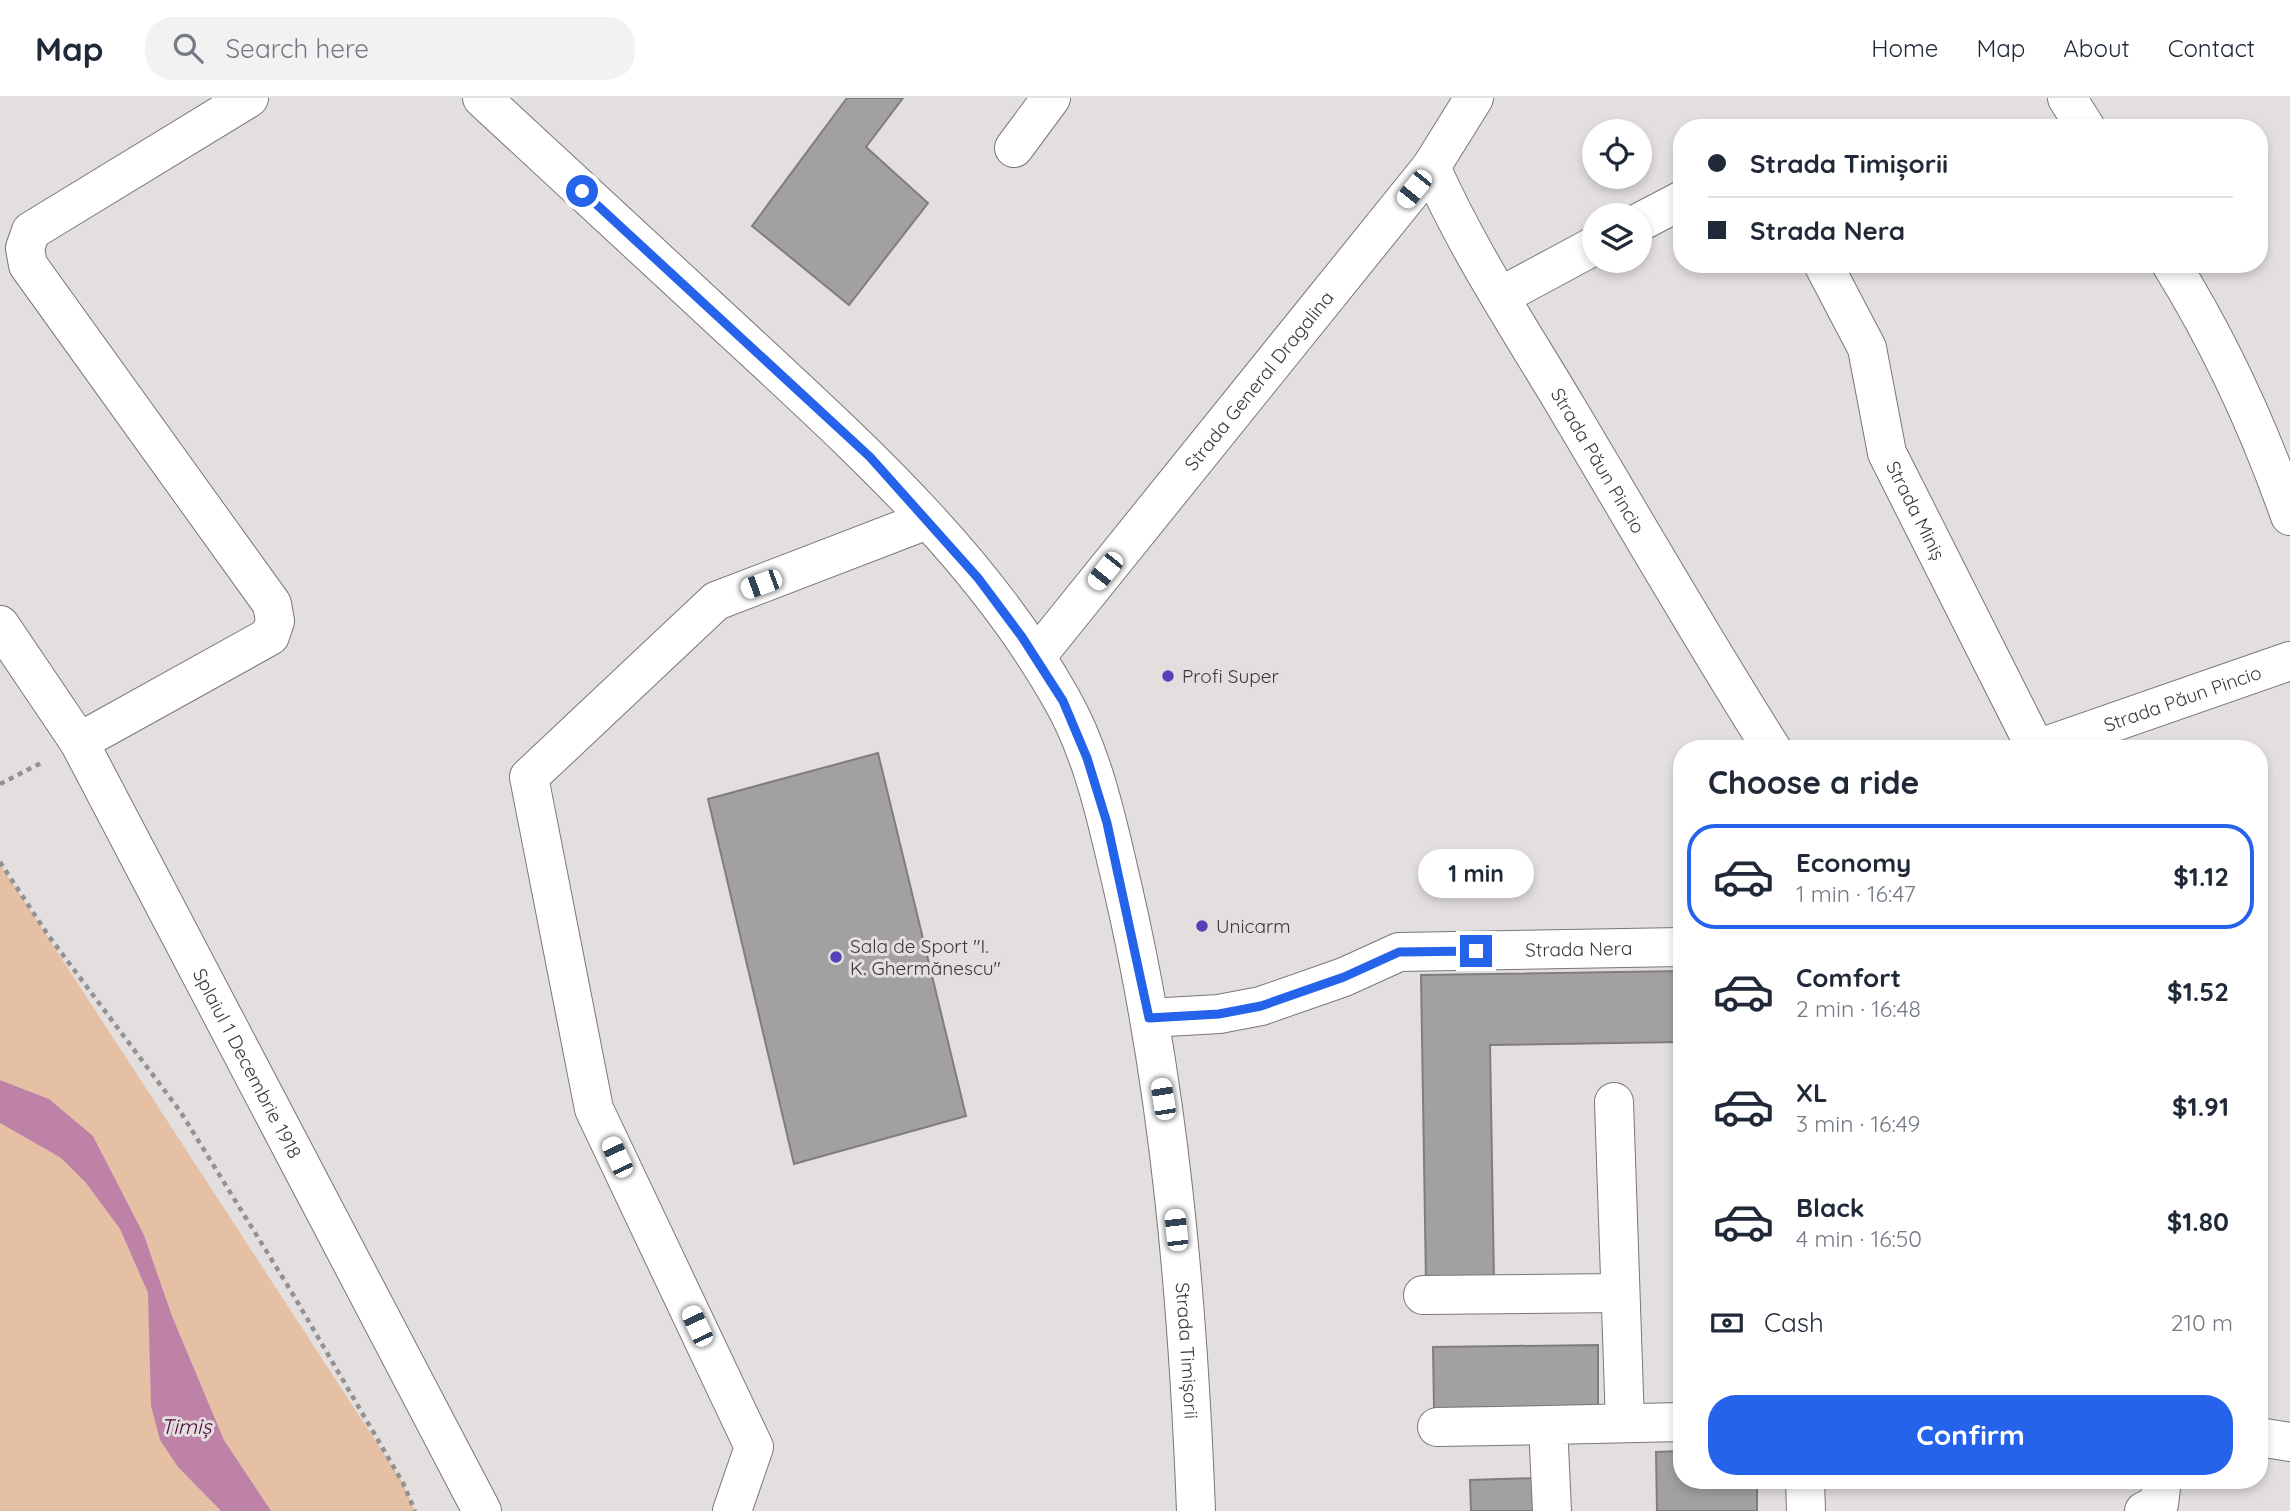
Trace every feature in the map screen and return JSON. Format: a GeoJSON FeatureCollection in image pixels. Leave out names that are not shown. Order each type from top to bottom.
{"type":"FeatureCollection","features":[{"type":"Feature","properties":{"kind":"street"},"geometry":{"type":"LineString","coordinates":[[79,742],[270,636],[275,621],[272,604],[28,265],[25,248],[31,231],[249,98]]}},
{"type":"Feature","properties":{"kind":"street","name":"Strada Timișorii"},"geometry":{"type":"LineString","coordinates":[[482,98],[870,457],[978,578],[1036,657],[1063,701],[1103,810],[1149,1018],[1163,1099],[1190,1362],[1196,1511]]}},
{"type":"Feature","properties":{"kind":"street"},"geometry":{"type":"LineString","coordinates":[[1014,148],[1051,98]]}},
{"type":"Feature","properties":{"kind":"street","name":"Strada General Dragalina"},"geometry":{"type":"LineString","coordinates":[[1036,657],[1431,167],[1474,98]]}},
{"type":"Feature","properties":{"kind":"street"},"geometry":{"type":"LineString","coordinates":[[2067,98],[2080,119]]}},
{"type":"Feature","properties":{"kind":"street","name":"Strada Păun Pincio"},"geometry":{"type":"LineString","coordinates":[[1431,167],[1448,206],[1766,740]]}},
{"type":"Feature","properties":{"kind":"street"},"geometry":{"type":"LineString","coordinates":[[1652,216],[1673,205]]}},
{"type":"Feature","properties":{"kind":"street"},"geometry":{"type":"LineString","coordinates":[[1501,296],[1582,252]]}},
{"type":"Feature","properties":{"kind":"street","name":"Strada Miniș"},"geometry":{"type":"LineString","coordinates":[[1828,273],[1867,348],[1887,453],[2031,740]]}},
{"type":"Feature","properties":{"kind":"street"},"geometry":{"type":"LineString","coordinates":[[2177,273],[2211,329],[2274,472],[2290,516]]}},
{"type":"Feature","properties":{"kind":"street"},"geometry":{"type":"LineString","coordinates":[[732,1511],[754,1447],[594,1109],[529,777],[716,601],[927,520]]}},
{"type":"Feature","properties":{"kind":"street","name":"Splaiul 1 Decembrie 1918"},"geometry":{"type":"LineString","coordinates":[[0,625],[79,742],[482,1511]]}},
{"type":"Feature","properties":{"kind":"street","name":"Strada Păun Pincio"},"geometry":{"type":"LineString","coordinates":[[2062,740],[2290,661]]}},
{"type":"Feature","properties":{"kind":"street","name":"Strada Nera"},"geometry":{"type":"LineString","coordinates":[[1149,1018],[1219,1014],[1261,1006],[1344,977],[1399,952],[1673,947]]}},
{"type":"Feature","properties":{"kind":"street"},"geometry":{"type":"LineString","coordinates":[[1614,1102],[1625,1423]]}},
{"type":"Feature","properties":{"kind":"street"},"geometry":{"type":"LineString","coordinates":[[1423,1295],[1620,1293]]}},
{"type":"Feature","properties":{"kind":"street"},"geometry":{"type":"LineString","coordinates":[[1437,1427],[1673,1422]]}},
{"type":"Feature","properties":{"kind":"street"},"geometry":{"type":"LineString","coordinates":[[1548,1425],[1552,1511]]}},
{"type":"Feature","properties":{"kind":"street"},"geometry":{"type":"LineString","coordinates":[[2268,1438],[2290,1442]]}},
{"type":"Feature","properties":{"kind":"street"},"geometry":{"type":"LineString","coordinates":[[1805,1489],[1806,1511]]}},
{"type":"Feature","properties":{"kind":"street"},"geometry":{"type":"LineString","coordinates":[[2144,1511],[2159,1504],[2161,1489]]}},
{"type":"Feature","properties":{"kind":"path"},"geometry":{"type":"LineString","coordinates":[[0,862],[48,935],[180,1111],[298,1303],[403,1483],[415,1511]]}},
{"type":"Feature","properties":{"kind":"shaded area"},"geometry":{"type":"Polygon","coordinates":[[[0,864],[403,1483],[415,1511],[271,1511],[224,1440],[172,1316],[144,1235],[93,1136],[49,1099],[0,1080],[0,864]]]}},
{"type":"Feature","properties":{"kind":"shaded area"},"geometry":{"type":"Polygon","coordinates":[[[0,1123],[61,1158],[86,1183],[120,1229],[148,1293],[151,1337],[178,1467],[221,1511],[0,1511],[0,1123]]]}},
{"type":"Feature","properties":{"kind":"water","name":"Timiș"},"geometry":{"type":"Polygon","coordinates":[[[0,1080],[49,1099],[93,1136],[144,1235],[172,1316],[224,1440],[271,1511],[221,1511],[178,1467],[160,1440],[151,1406],[148,1293],[120,1229],[86,1183],[61,1158],[0,1123],[0,1080]]]}},
{"type":"Feature","properties":{"kind":"building"},"geometry":{"type":"Polygon","coordinates":[[[847,98],[903,98],[866,147],[928,203],[849,305],[752,226],[847,98]]]}},
{"type":"Feature","properties":{"kind":"building","name":"Sala de Sport \"I. K. Ghermănescu\""},"geometry":{"type":"Polygon","coordinates":[[[878,753],[966,1116],[794,1164],[708,799],[878,753]]]}},
{"type":"Feature","properties":{"kind":"building"},"geometry":{"type":"Polygon","coordinates":[[[1673,971],[1673,1042],[1490,1045],[1494,1282],[1426,1283],[1421,975],[1673,971]]]}},
{"type":"Feature","properties":{"kind":"building"},"geometry":{"type":"Polygon","coordinates":[[[1598,1345],[1598,1406],[1434,1408],[1433,1347],[1598,1345]]]}},
{"type":"Feature","properties":{"kind":"building"},"geometry":{"type":"Polygon","coordinates":[[[1673,1451],[1673,1489],[1757,1489],[1757,1511],[1657,1511],[1656,1452],[1673,1451]]]}},
{"type":"Feature","properties":{"kind":"building"},"geometry":{"type":"Polygon","coordinates":[[[1538,1478],[1539,1511],[1471,1511],[1470,1480],[1538,1478]]]}},
{"type":"Feature","properties":{"kind":"place","name":"Profi Super"},"geometry":{"type":"Point","coordinates":[1168,676]}},
{"type":"Feature","properties":{"kind":"place","name":"Unicarm"},"geometry":{"type":"Point","coordinates":[1202,926]}},
{"type":"Feature","properties":{"kind":"place","name":"Sala de Sport \"I. K. Ghermănescu\""},"geometry":{"type":"Point","coordinates":[836,957]}},
{"type":"Feature","properties":{"kind":"route"},"geometry":{"type":"LineString","coordinates":[[582,191],[870,457],[978,578],[1036,657],[1063,701],[1087,758],[1107,823],[1149,1018],[1219,1014],[1261,1006],[1344,977],[1399,952],[1476,951]]}}]}
